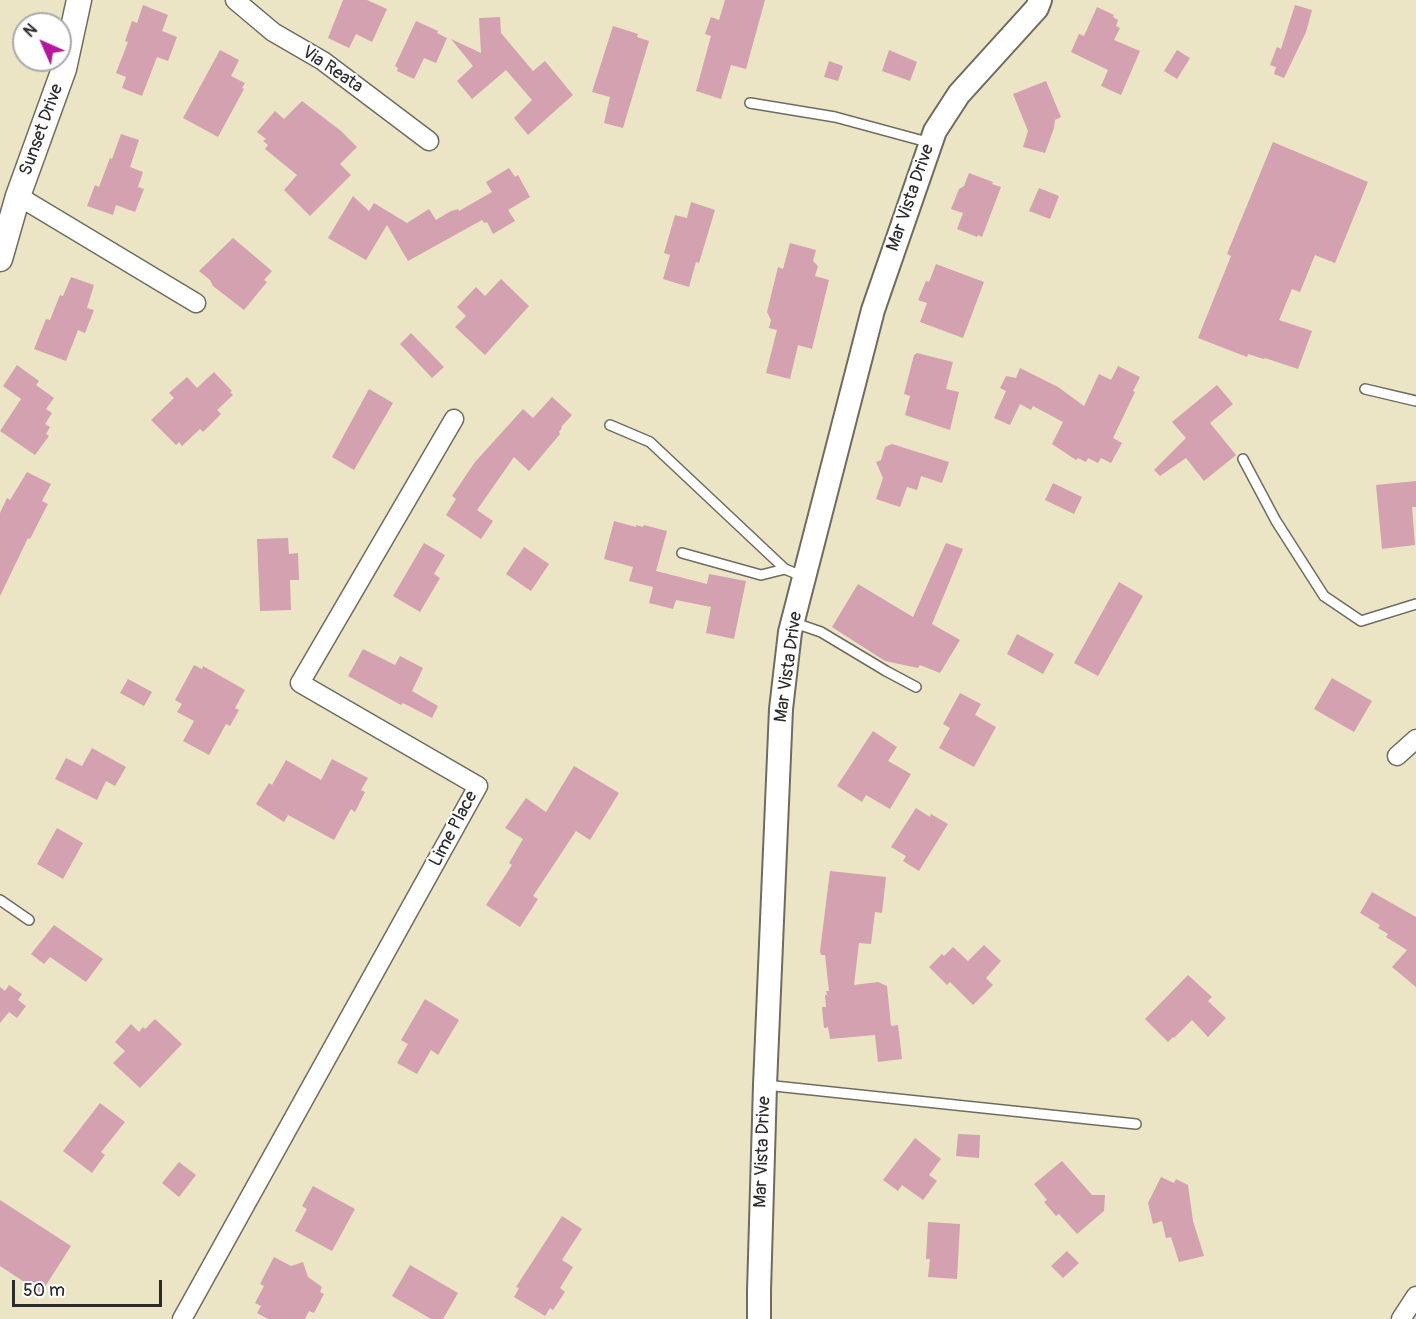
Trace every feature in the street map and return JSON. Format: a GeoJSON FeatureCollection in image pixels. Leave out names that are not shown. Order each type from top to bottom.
{"type":"FeatureCollection","features":[{"type":"Feature","properties":{"kind":"main road","name":"Sunset Drive"},"geometry":{"type":"LineString","coordinates":[[0,259],[18,196],[64,69],[79,0]]}},
{"type":"Feature","properties":{"kind":"street","name":"Via Reata"},"geometry":{"type":"LineString","coordinates":[[235,0],[273,32],[322,61],[429,141]]}},
{"type":"Feature","properties":{"kind":"street","name":"Mar Vista Drive"},"geometry":{"type":"LineString","coordinates":[[759,1319],[765,1085],[781,709],[792,622],[794,573],[873,310],[935,131],[959,94],[1036,8],[1040,0]]}},
{"type":"Feature","properties":{"kind":"street"},"geometry":{"type":"LineString","coordinates":[[18,196],[196,303]]}},
{"type":"Feature","properties":{"kind":"street","name":"Lime Place"},"geometry":{"type":"LineString","coordinates":[[182,1319],[478,786],[300,683],[454,419]]}},
{"type":"Feature","properties":{"kind":"street"},"geometry":{"type":"LineString","coordinates":[[1397,756],[1416,739]]}},
{"type":"Feature","properties":{"kind":"street"},"geometry":{"type":"LineString","coordinates":[[1401,1319],[1416,1296]]}},
{"type":"Feature","properties":{"kind":"lane"},"geometry":{"type":"LineString","coordinates":[[750,103],[835,117],[931,143]]}},
{"type":"Feature","properties":{"kind":"lane"},"geometry":{"type":"LineString","coordinates":[[1365,389],[1416,401]]}},
{"type":"Feature","properties":{"kind":"lane"},"geometry":{"type":"LineString","coordinates":[[610,425],[650,442],[794,573]]}},
{"type":"Feature","properties":{"kind":"lane"},"geometry":{"type":"LineString","coordinates":[[1243,459],[1276,521],[1324,597],[1361,621],[1416,604]]}},
{"type":"Feature","properties":{"kind":"lane"},"geometry":{"type":"LineString","coordinates":[[682,553],[761,575],[794,573]]}},
{"type":"Feature","properties":{"kind":"lane"},"geometry":{"type":"LineString","coordinates":[[792,622],[821,632],[916,687]]}},
{"type":"Feature","properties":{"kind":"lane"},"geometry":{"type":"LineString","coordinates":[[0,900],[29,920]]}},
{"type":"Feature","properties":{"kind":"lane"},"geometry":{"type":"LineString","coordinates":[[765,1085],[1136,1124]]}},
{"type":"Feature","properties":{"kind":"building"},"geometry":{"type":"Polygon","coordinates":[[[343,0],[367,0],[387,9],[372,42],[356,34],[349,48],[328,38],[343,0]]]}},
{"type":"Feature","properties":{"kind":"building"},"geometry":{"type":"Polygon","coordinates":[[[725,0],[765,0],[746,69],[731,65],[721,99],[696,91],[711,36],[705,34],[711,17],[719,20],[725,0]]]}},
{"type":"Feature","properties":{"kind":"building"},"geometry":{"type":"Polygon","coordinates":[[[143,5],[168,15],[162,31],[177,37],[168,61],[157,57],[142,96],[122,88],[126,77],[116,73],[128,42],[125,41],[132,21],[137,23],[143,5]]]}},
{"type":"Feature","properties":{"kind":"building"},"geometry":{"type":"Polygon","coordinates":[[[1295,5],[1312,10],[1306,32],[1284,78],[1274,74],[1276,67],[1270,65],[1277,47],[1281,49],[1295,5]]]}},
{"type":"Feature","properties":{"kind":"building"},"geometry":{"type":"Polygon","coordinates":[[[1097,7],[1114,15],[1113,17],[1118,20],[1116,26],[1120,28],[1114,40],[1140,51],[1121,95],[1101,86],[1108,70],[1071,52],[1079,34],[1084,36],[1097,7]]]}},
{"type":"Feature","properties":{"kind":"building"},"geometry":{"type":"Polygon","coordinates":[[[500,17],[501,33],[533,71],[545,61],[573,95],[528,135],[514,118],[532,100],[506,70],[472,99],[457,81],[473,66],[451,39],[481,53],[479,18],[500,17]]]}},
{"type":"Feature","properties":{"kind":"building"},"geometry":{"type":"Polygon","coordinates":[[[416,21],[438,31],[437,33],[447,38],[436,63],[424,58],[414,79],[397,71],[398,68],[395,66],[416,21]]]}},
{"type":"Feature","properties":{"kind":"building"},"geometry":{"type":"Polygon","coordinates":[[[613,26],[638,34],[637,37],[649,41],[623,128],[604,123],[610,97],[592,92],[613,26]]]}},
{"type":"Feature","properties":{"kind":"building"},"geometry":{"type":"Polygon","coordinates":[[[220,50],[239,60],[231,76],[245,83],[218,137],[183,118],[220,50]]]}},
{"type":"Feature","properties":{"kind":"building"},"geometry":{"type":"Polygon","coordinates":[[[889,50],[917,62],[910,81],[882,71],[889,50]]]}},
{"type":"Feature","properties":{"kind":"building"},"geometry":{"type":"Polygon","coordinates":[[[1177,50],[1190,58],[1177,79],[1164,71],[1177,50]]]}},
{"type":"Feature","properties":{"kind":"building"},"geometry":{"type":"Polygon","coordinates":[[[829,61],[843,66],[838,81],[824,77],[829,61]]]}},
{"type":"Feature","properties":{"kind":"building"},"geometry":{"type":"Polygon","coordinates":[[[1046,81],[1061,117],[1055,120],[1045,153],[1023,147],[1028,131],[1013,94],[1046,81]]]}},
{"type":"Feature","properties":{"kind":"building"},"geometry":{"type":"Polygon","coordinates":[[[302,101],[341,131],[357,147],[340,164],[351,175],[310,216],[284,190],[297,175],[265,149],[268,145],[263,141],[266,139],[257,132],[275,111],[284,119],[302,101]]]}},
{"type":"Feature","properties":{"kind":"building"},"geometry":{"type":"Polygon","coordinates":[[[121,134],[139,140],[130,167],[143,172],[138,187],[144,189],[135,212],[116,205],[113,215],[87,206],[95,185],[99,187],[121,134]]]}},
{"type":"Feature","properties":{"kind":"building"},"geometry":{"type":"Polygon","coordinates":[[[1273,142],[1368,182],[1335,263],[1315,255],[1300,292],[1292,289],[1279,320],[1312,331],[1298,369],[1248,354],[1247,357],[1198,338],[1231,256],[1227,254],[1273,142]]]}},
{"type":"Feature","properties":{"kind":"building"},"geometry":{"type":"Polygon","coordinates":[[[509,168],[515,177],[518,175],[530,197],[508,210],[515,221],[493,234],[487,222],[484,223],[482,220],[408,261],[387,225],[366,260],[328,238],[353,196],[369,211],[374,203],[407,223],[429,209],[436,220],[451,211],[458,209],[459,211],[492,192],[486,182],[509,168]]]}},
{"type":"Feature","properties":{"kind":"building"},"geometry":{"type":"Polygon","coordinates":[[[969,173],[1001,187],[982,237],[957,229],[963,213],[951,209],[969,173]]]}},
{"type":"Feature","properties":{"kind":"building"},"geometry":{"type":"Polygon","coordinates":[[[1039,188],[1059,196],[1050,219],[1029,211],[1039,188]]]}},
{"type":"Feature","properties":{"kind":"building"},"geometry":{"type":"Polygon","coordinates":[[[691,202],[715,210],[689,287],[663,279],[670,255],[664,253],[675,215],[687,218],[691,202]]]}},
{"type":"Feature","properties":{"kind":"building"},"geometry":{"type":"Polygon","coordinates":[[[233,238],[272,271],[264,280],[267,282],[244,310],[213,286],[210,280],[199,271],[233,238]]]}},
{"type":"Feature","properties":{"kind":"building"},"geometry":{"type":"Polygon","coordinates":[[[790,243],[816,250],[813,261],[818,266],[815,276],[829,280],[812,349],[798,345],[790,379],[766,373],[777,330],[769,328],[771,320],[767,312],[778,267],[783,269],[790,243]]]}},
{"type":"Feature","properties":{"kind":"building"},"geometry":{"type":"Polygon","coordinates":[[[936,264],[984,282],[963,338],[920,322],[927,303],[918,300],[936,264]]]}},
{"type":"Feature","properties":{"kind":"building"},"geometry":{"type":"Polygon","coordinates":[[[71,277],[94,285],[87,308],[94,310],[85,333],[78,330],[66,361],[34,349],[46,319],[50,320],[60,295],[63,296],[71,277]]]}},
{"type":"Feature","properties":{"kind":"building"},"geometry":{"type":"Polygon","coordinates":[[[501,279],[529,306],[485,355],[455,327],[466,316],[457,307],[476,287],[485,296],[501,279]]]}},
{"type":"Feature","properties":{"kind":"building"},"geometry":{"type":"Polygon","coordinates":[[[411,333],[444,367],[432,378],[400,344],[411,333]]]}},
{"type":"Feature","properties":{"kind":"building"},"geometry":{"type":"Polygon","coordinates":[[[917,353],[953,362],[946,389],[959,392],[950,430],[905,415],[910,396],[904,394],[914,355],[917,353]]]}},
{"type":"Feature","properties":{"kind":"building"},"geometry":{"type":"Polygon","coordinates":[[[17,365],[39,381],[36,385],[54,398],[46,409],[52,413],[45,424],[50,427],[46,434],[49,436],[35,455],[0,431],[21,399],[3,386],[17,365]]]}},
{"type":"Feature","properties":{"kind":"building"},"geometry":{"type":"Polygon","coordinates":[[[1118,366],[1140,377],[1113,438],[1122,443],[1111,463],[1101,458],[1098,463],[1088,458],[1086,462],[1078,458],[1076,460],[1052,444],[1063,422],[1033,406],[1031,410],[1020,404],[1010,425],[994,418],[1006,391],[1000,388],[1006,376],[1016,378],[1020,368],[1058,387],[1084,406],[1099,374],[1111,380],[1118,366]]]}},
{"type":"Feature","properties":{"kind":"building"},"geometry":{"type":"Polygon","coordinates":[[[214,372],[233,395],[217,410],[221,414],[203,432],[200,429],[182,446],[179,442],[176,445],[151,420],[174,398],[169,393],[187,377],[197,388],[214,372]]]}},
{"type":"Feature","properties":{"kind":"building"},"geometry":{"type":"Polygon","coordinates":[[[1217,385],[1233,404],[1210,423],[1236,455],[1204,481],[1186,458],[1160,476],[1154,470],[1186,438],[1172,422],[1217,385]]]}},
{"type":"Feature","properties":{"kind":"building"},"geometry":{"type":"Polygon","coordinates":[[[369,389],[393,403],[354,470],[332,457],[369,389]]]}},
{"type":"Feature","properties":{"kind":"building"},"geometry":{"type":"Polygon","coordinates":[[[552,397],[572,415],[561,427],[560,434],[529,471],[514,457],[477,510],[493,521],[481,539],[446,515],[456,499],[452,496],[475,462],[523,409],[533,418],[552,397]]]}},
{"type":"Feature","properties":{"kind":"building"},"geometry":{"type":"Polygon","coordinates":[[[892,444],[949,462],[942,483],[921,476],[917,490],[907,487],[900,507],[876,499],[883,478],[876,462],[881,460],[885,447],[892,444]]]}},
{"type":"Feature","properties":{"kind":"building"},"geometry":{"type":"Polygon","coordinates":[[[27,472],[51,484],[42,501],[48,504],[30,539],[28,538],[0,596],[0,513],[7,498],[10,500],[27,472]]]}},
{"type":"Feature","properties":{"kind":"building"},"geometry":{"type":"Polygon","coordinates":[[[1416,481],[1416,507],[1412,507],[1415,545],[1382,549],[1376,485],[1416,481]]]}},
{"type":"Feature","properties":{"kind":"building"},"geometry":{"type":"Polygon","coordinates":[[[1053,483],[1082,497],[1074,514],[1045,500],[1053,483]]]}},
{"type":"Feature","properties":{"kind":"building"},"geometry":{"type":"Polygon","coordinates":[[[614,521],[636,527],[636,525],[643,527],[644,525],[667,531],[656,571],[707,584],[709,574],[746,581],[734,639],[706,633],[711,607],[676,600],[673,609],[649,603],[653,587],[629,581],[633,567],[604,559],[614,521]]]}},
{"type":"Feature","properties":{"kind":"building"},"geometry":{"type":"Polygon","coordinates":[[[288,538],[289,554],[298,553],[299,580],[290,580],[291,610],[260,611],[257,539],[288,538]]]}},
{"type":"Feature","properties":{"kind":"building"},"geometry":{"type":"Polygon","coordinates":[[[424,543],[445,555],[434,574],[440,578],[420,612],[393,596],[424,543]]]}},
{"type":"Feature","properties":{"kind":"building"},"geometry":{"type":"Polygon","coordinates":[[[946,543],[963,549],[932,624],[960,640],[940,673],[920,665],[918,668],[885,661],[832,627],[858,584],[913,617],[946,543]]]}},
{"type":"Feature","properties":{"kind":"building"},"geometry":{"type":"Polygon","coordinates":[[[524,547],[549,564],[531,591],[506,574],[524,547]]]}},
{"type":"Feature","properties":{"kind":"building"},"geometry":{"type":"Polygon","coordinates":[[[1119,582],[1143,596],[1098,676],[1074,663],[1119,582]]]}},
{"type":"Feature","properties":{"kind":"building"},"geometry":{"type":"Polygon","coordinates":[[[1017,634],[1054,654],[1043,674],[1007,654],[1017,634]]]}},
{"type":"Feature","properties":{"kind":"building"},"geometry":{"type":"Polygon","coordinates":[[[363,649],[395,665],[400,656],[423,668],[412,691],[438,706],[432,718],[403,703],[401,705],[348,676],[363,649]]]}},
{"type":"Feature","properties":{"kind":"building"},"geometry":{"type":"Polygon","coordinates":[[[194,665],[202,669],[203,666],[245,690],[235,708],[239,710],[230,726],[226,724],[209,755],[183,741],[194,721],[177,712],[182,704],[175,700],[194,665]]]}},
{"type":"Feature","properties":{"kind":"building"},"geometry":{"type":"Polygon","coordinates":[[[1332,678],[1372,701],[1354,732],[1314,709],[1332,678]]]}},
{"type":"Feature","properties":{"kind":"building"},"geometry":{"type":"Polygon","coordinates":[[[128,679],[152,692],[144,706],[120,693],[128,679]]]}},
{"type":"Feature","properties":{"kind":"building"},"geometry":{"type":"Polygon","coordinates":[[[960,693],[981,704],[975,715],[996,727],[974,767],[939,748],[950,728],[943,724],[960,693]]]}},
{"type":"Feature","properties":{"kind":"building"},"geometry":{"type":"Polygon","coordinates":[[[873,731],[897,747],[888,761],[911,774],[890,809],[866,795],[862,802],[837,786],[873,731]]]}},
{"type":"Feature","properties":{"kind":"building"},"geometry":{"type":"Polygon","coordinates":[[[92,748],[126,767],[115,786],[106,781],[97,800],[55,779],[66,758],[82,766],[92,748]]]}},
{"type":"Feature","properties":{"kind":"building"},"geometry":{"type":"Polygon","coordinates":[[[332,759],[368,778],[361,790],[365,792],[355,812],[351,809],[334,840],[288,815],[284,822],[256,804],[269,783],[272,785],[286,760],[321,780],[332,759]]]}},
{"type":"Feature","properties":{"kind":"building"},"geometry":{"type":"Polygon","coordinates":[[[574,766],[619,793],[590,840],[576,831],[533,896],[538,899],[520,927],[486,905],[512,865],[509,863],[523,839],[505,828],[526,798],[546,812],[574,766]]]}},
{"type":"Feature","properties":{"kind":"building"},"geometry":{"type":"Polygon","coordinates":[[[916,808],[948,824],[919,871],[903,861],[906,856],[891,847],[916,808]]]}},
{"type":"Feature","properties":{"kind":"building"},"geometry":{"type":"Polygon","coordinates":[[[57,828],[83,843],[63,879],[37,864],[57,828]]]}},
{"type":"Feature","properties":{"kind":"building"},"geometry":{"type":"Polygon","coordinates":[[[830,871],[886,877],[882,913],[875,912],[871,944],[859,943],[854,985],[878,982],[887,986],[891,1026],[898,1025],[902,1059],[878,1062],[875,1035],[830,1039],[828,1027],[824,1028],[822,1007],[826,1007],[825,995],[827,995],[826,991],[829,991],[825,955],[821,955],[820,951],[830,871]]]}},
{"type":"Feature","properties":{"kind":"building"},"geometry":{"type":"Polygon","coordinates":[[[1372,892],[1416,917],[1416,987],[1392,967],[1407,950],[1386,937],[1388,934],[1378,928],[1380,925],[1360,913],[1372,892]]]}},
{"type":"Feature","properties":{"kind":"building"},"geometry":{"type":"Polygon","coordinates":[[[54,925],[103,959],[86,982],[50,957],[44,964],[31,954],[54,925]]]}},
{"type":"Feature","properties":{"kind":"building"},"geometry":{"type":"Polygon","coordinates":[[[984,945],[1001,961],[986,978],[993,985],[973,1005],[950,982],[947,985],[929,967],[953,947],[968,961],[984,945]]]}},
{"type":"Feature","properties":{"kind":"building"},"geometry":{"type":"Polygon","coordinates":[[[1188,975],[1212,997],[1208,1001],[1226,1018],[1208,1037],[1192,1020],[1168,1042],[1145,1019],[1188,975]]]}},
{"type":"Feature","properties":{"kind":"building"},"geometry":{"type":"Polygon","coordinates":[[[9,985],[22,994],[18,1000],[26,1006],[17,1018],[9,1012],[0,1023],[0,987],[5,991],[9,985]]]}},
{"type":"Feature","properties":{"kind":"building"},"geometry":{"type":"Polygon","coordinates":[[[425,999],[459,1020],[438,1055],[431,1050],[417,1074],[397,1063],[408,1044],[401,1040],[425,999]]]}},
{"type":"Feature","properties":{"kind":"building"},"geometry":{"type":"Polygon","coordinates":[[[155,1019],[182,1044],[140,1088],[113,1063],[125,1051],[115,1042],[131,1024],[139,1032],[155,1019]]]}},
{"type":"Feature","properties":{"kind":"building"},"geometry":{"type":"Polygon","coordinates":[[[100,1103],[125,1122],[101,1152],[105,1155],[92,1173],[63,1151],[100,1103]]]}},
{"type":"Feature","properties":{"kind":"building"},"geometry":{"type":"Polygon","coordinates":[[[958,1134],[980,1135],[979,1158],[956,1156],[958,1134]]]}},
{"type":"Feature","properties":{"kind":"building"},"geometry":{"type":"Polygon","coordinates":[[[915,1138],[941,1159],[929,1175],[937,1181],[923,1200],[902,1185],[898,1191],[883,1180],[915,1138]]]}},
{"type":"Feature","properties":{"kind":"building"},"geometry":{"type":"Polygon","coordinates":[[[1062,1161],[1092,1195],[1105,1195],[1104,1211],[1077,1234],[1059,1214],[1056,1216],[1044,1202],[1047,1200],[1034,1184],[1062,1161]]]}},
{"type":"Feature","properties":{"kind":"building"},"geometry":{"type":"Polygon","coordinates":[[[179,1162],[196,1175],[179,1197],[162,1183],[179,1162]]]}},
{"type":"Feature","properties":{"kind":"building"},"geometry":{"type":"Polygon","coordinates":[[[1161,1177],[1174,1183],[1176,1179],[1188,1185],[1193,1221],[1204,1256],[1179,1262],[1171,1237],[1166,1238],[1162,1221],[1153,1224],[1148,1203],[1161,1177]]]}},
{"type":"Feature","properties":{"kind":"building"},"geometry":{"type":"Polygon","coordinates":[[[313,1186],[355,1209],[332,1251],[295,1231],[307,1209],[302,1206],[313,1186]]]}},
{"type":"Feature","properties":{"kind":"building"},"geometry":{"type":"Polygon","coordinates":[[[0,1200],[71,1246],[41,1293],[0,1266],[0,1200]]]}},
{"type":"Feature","properties":{"kind":"building"},"geometry":{"type":"Polygon","coordinates":[[[562,1216],[582,1229],[562,1260],[573,1267],[560,1288],[565,1292],[553,1310],[550,1308],[545,1316],[514,1297],[519,1288],[516,1287],[562,1216]]]}},
{"type":"Feature","properties":{"kind":"building"},"geometry":{"type":"Polygon","coordinates":[[[928,1222],[960,1224],[957,1279],[928,1277],[930,1259],[926,1259],[928,1222]]]}},
{"type":"Feature","properties":{"kind":"building"},"geometry":{"type":"Polygon","coordinates":[[[1067,1251],[1079,1263],[1063,1278],[1051,1266],[1067,1251]]]}},
{"type":"Feature","properties":{"kind":"building"},"geometry":{"type":"Polygon","coordinates":[[[274,1257],[291,1266],[303,1262],[308,1277],[322,1287],[320,1292],[324,1294],[314,1313],[309,1311],[305,1319],[268,1319],[257,1313],[261,1306],[255,1303],[264,1286],[260,1284],[274,1257]]]}},
{"type":"Feature","properties":{"kind":"building"},"geometry":{"type":"Polygon","coordinates":[[[410,1265],[458,1293],[443,1319],[431,1319],[392,1296],[410,1265]]]}}]}
